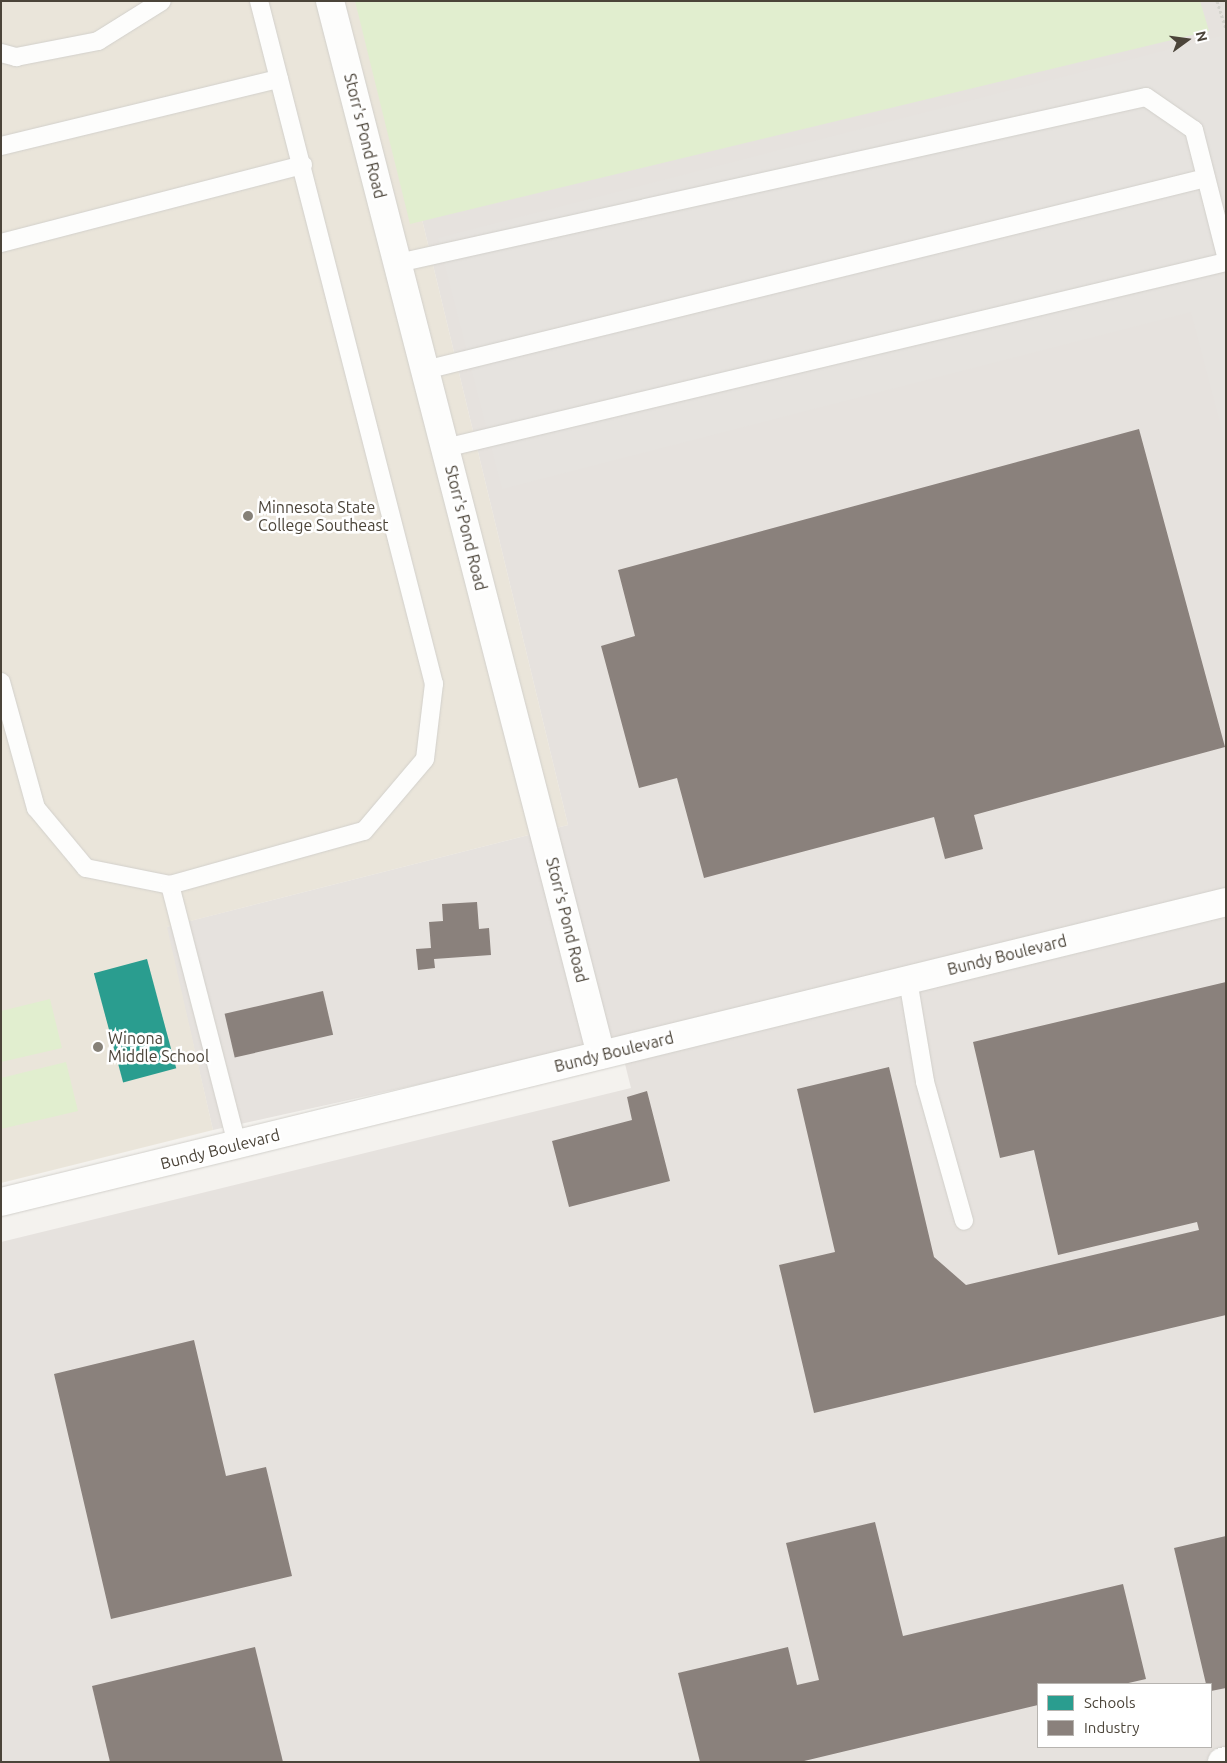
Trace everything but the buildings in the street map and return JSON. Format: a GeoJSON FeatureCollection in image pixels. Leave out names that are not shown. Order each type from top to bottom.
{"type":"FeatureCollection","features":[{"type":"Feature","properties":{"kind":"street","name":"Storr's Pond Road"},"geometry":{"type":"LineString","coordinates":[[330,1],[601,1055]]}},
{"type":"Feature","properties":{"kind":"street","name":"Bundy Boulevard"},"geometry":{"type":"LineString","coordinates":[[1,1202],[1226,902]]}},
{"type":"Feature","properties":{"kind":"street"},"geometry":{"type":"LineString","coordinates":[[1222,1762],[1226,1761]]}},
{"type":"Feature","properties":{"kind":"lane"},"geometry":{"type":"LineString","coordinates":[[1,53],[16,57],[98,42],[162,1]]}},
{"type":"Feature","properties":{"kind":"lane"},"geometry":{"type":"LineString","coordinates":[[1,682],[36,808],[86,868],[170,885],[364,831],[425,759],[434,684],[303,165],[259,1]]}},
{"type":"Feature","properties":{"kind":"lane"},"geometry":{"type":"LineString","coordinates":[[1,146],[279,79]]}},
{"type":"Feature","properties":{"kind":"lane"},"geometry":{"type":"LineString","coordinates":[[398,264],[1146,96],[1194,130],[1226,256]]}},
{"type":"Feature","properties":{"kind":"lane"},"geometry":{"type":"LineString","coordinates":[[1,243],[303,165]]}},
{"type":"Feature","properties":{"kind":"lane"},"geometry":{"type":"LineString","coordinates":[[426,370],[1206,178]]}},
{"type":"Feature","properties":{"kind":"lane"},"geometry":{"type":"LineString","coordinates":[[445,448],[1226,262]]}},
{"type":"Feature","properties":{"kind":"lane"},"geometry":{"type":"LineString","coordinates":[[170,885],[237,1145]]}},
{"type":"Feature","properties":{"kind":"lane"},"geometry":{"type":"LineString","coordinates":[[908,980],[925,1082],[964,1221]]}},
{"type":"Feature","properties":{"kind":"path"},"geometry":{"type":"LineString","coordinates":[[1216,1],[1226,29]]}},
{"type":"Feature","properties":{"kind":"shaded area","name":"Minnesota State College Southeast"},"geometry":{"type":"Polygon","coordinates":[[[1,1],[1186,1],[419,207],[568,825],[167,927],[213,1130],[1,1183],[1,1]]]}},
{"type":"Feature","properties":{"kind":"shaded area"},"geometry":{"type":"Polygon","coordinates":[[[1186,1],[1226,1],[1226,1762],[1,1762],[1,1242],[631,1088],[619,1040],[213,1130],[166,927],[568,825],[419,207],[1186,1]]]}},
{"type":"Feature","properties":{"kind":"shaded area"},"geometry":{"type":"Polygon","coordinates":[[[1221,36],[1226,56],[1226,446],[1191,312],[502,489],[438,238],[1221,36]]]}},
{"type":"Feature","properties":{"kind":"green space"},"geometry":{"type":"Polygon","coordinates":[[[355,1],[1200,1],[1209,31],[410,224],[355,1]]]}},
{"type":"Feature","properties":{"kind":"green space"},"geometry":{"type":"Polygon","coordinates":[[[50,999],[62,1048],[1,1062],[1,1011],[50,999]]]}},
{"type":"Feature","properties":{"kind":"green space"},"geometry":{"type":"Polygon","coordinates":[[[66,1062],[78,1111],[1,1129],[1,1078],[66,1062]]]}},
{"type":"Feature","properties":{"kind":"place","name":"Minnesota State College Southeast"},"geometry":{"type":"Point","coordinates":[248,516]}},
{"type":"Feature","properties":{"kind":"place","name":"Winona Middle School"},"geometry":{"type":"Point","coordinates":[98,1047]}}]}
